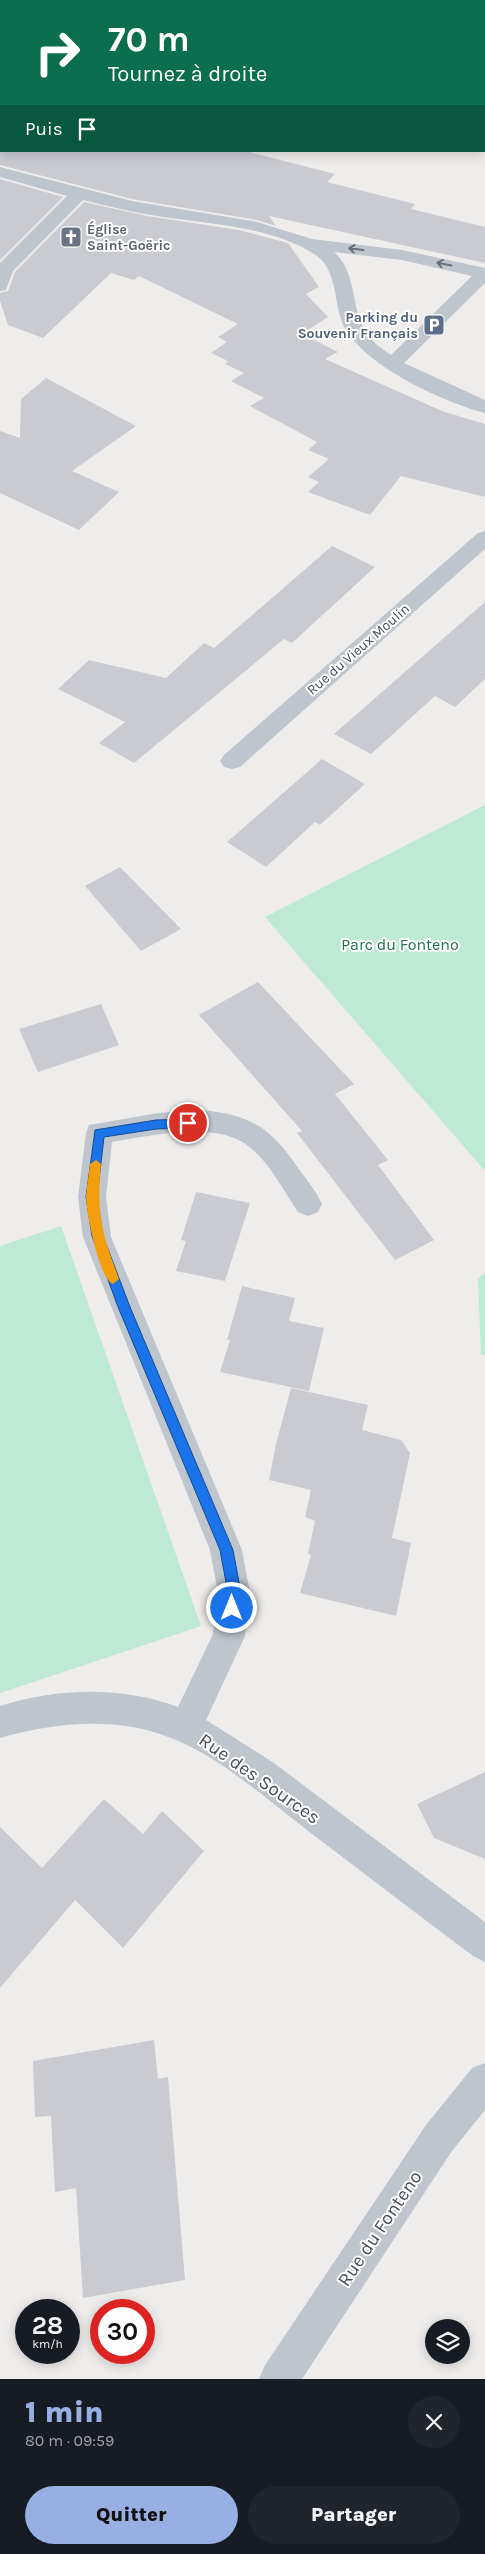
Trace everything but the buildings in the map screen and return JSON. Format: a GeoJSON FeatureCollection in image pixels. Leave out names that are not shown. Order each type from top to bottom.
{"type":"FeatureCollection","features":[{"type":"Feature","properties":{"kind":"street"},"geometry":{"type":"LineString","coordinates":[[0,172],[131,206],[256,228],[310,244],[402,255],[485,273]]}},
{"type":"Feature","properties":{"kind":"street"},"geometry":{"type":"LineString","coordinates":[[0,286],[4,269],[80,193]]}},
{"type":"Feature","properties":{"kind":"street"},"geometry":{"type":"LineString","coordinates":[[310,244],[325,253],[336,267],[354,328],[368,346],[392,364],[485,407]]}},
{"type":"Feature","properties":{"kind":"street"},"geometry":{"type":"LineString","coordinates":[[392,364],[485,273]]}},
{"type":"Feature","properties":{"kind":"street","name":"Rue du Vieux Moulin"},"geometry":{"type":"LineString","coordinates":[[232,761],[485,538]]}},
{"type":"Feature","properties":{"kind":"street"},"geometry":{"type":"LineString","coordinates":[[186,1727],[228,1636],[234,1593],[226,1550],[124,1307],[97,1236],[92,1197],[99,1133],[156,1124],[204,1122],[233,1125],[246,1130],[258,1138],[308,1204]]}},
{"type":"Feature","properties":{"kind":"street","name":"Rue des Sources"},"geometry":{"type":"LineString","coordinates":[[0,1722],[23,1714],[109,1709],[155,1715],[186,1727],[262,1775],[485,1944]]}},
{"type":"Feature","properties":{"kind":"street","name":"Rue du Fonteno"},"geometry":{"type":"LineString","coordinates":[[279,2379],[439,2138],[485,2081]]}},
{"type":"Feature","properties":{"kind":"green space","name":"Parc du Fonteno"},"geometry":{"type":"Polygon","coordinates":[[[485,805],[485,1171],[265,917],[485,805]]]}},
{"type":"Feature","properties":{"kind":"green space"},"geometry":{"type":"Polygon","coordinates":[[[61,1226],[201,1626],[0,1693],[0,1246],[61,1226]]]}},
{"type":"Feature","properties":{"kind":"green space"},"geometry":{"type":"Polygon","coordinates":[[[485,1272],[485,1355],[481,1354],[478,1279],[485,1272]]]}},
{"type":"Feature","properties":{"kind":"slow traffic"},"geometry":{"type":"LineString","coordinates":[[96,1164],[92,1197],[97,1236],[113,1279]]}},
{"type":"Feature","properties":{"kind":"place","name":"Église Saint-Goëric"},"geometry":{"type":"Point","coordinates":[71,237]}},
{"type":"Feature","properties":{"kind":"place","name":"Parking du Souvenir Français"},"geometry":{"type":"Point","coordinates":[434,325]}},
{"type":"Feature","properties":{"kind":"route"},"geometry":{"type":"LineString","coordinates":[[188,1123],[156,1124],[99,1133],[92,1197],[97,1236],[124,1307],[226,1550],[234,1593],[232,1608]]}}]}
